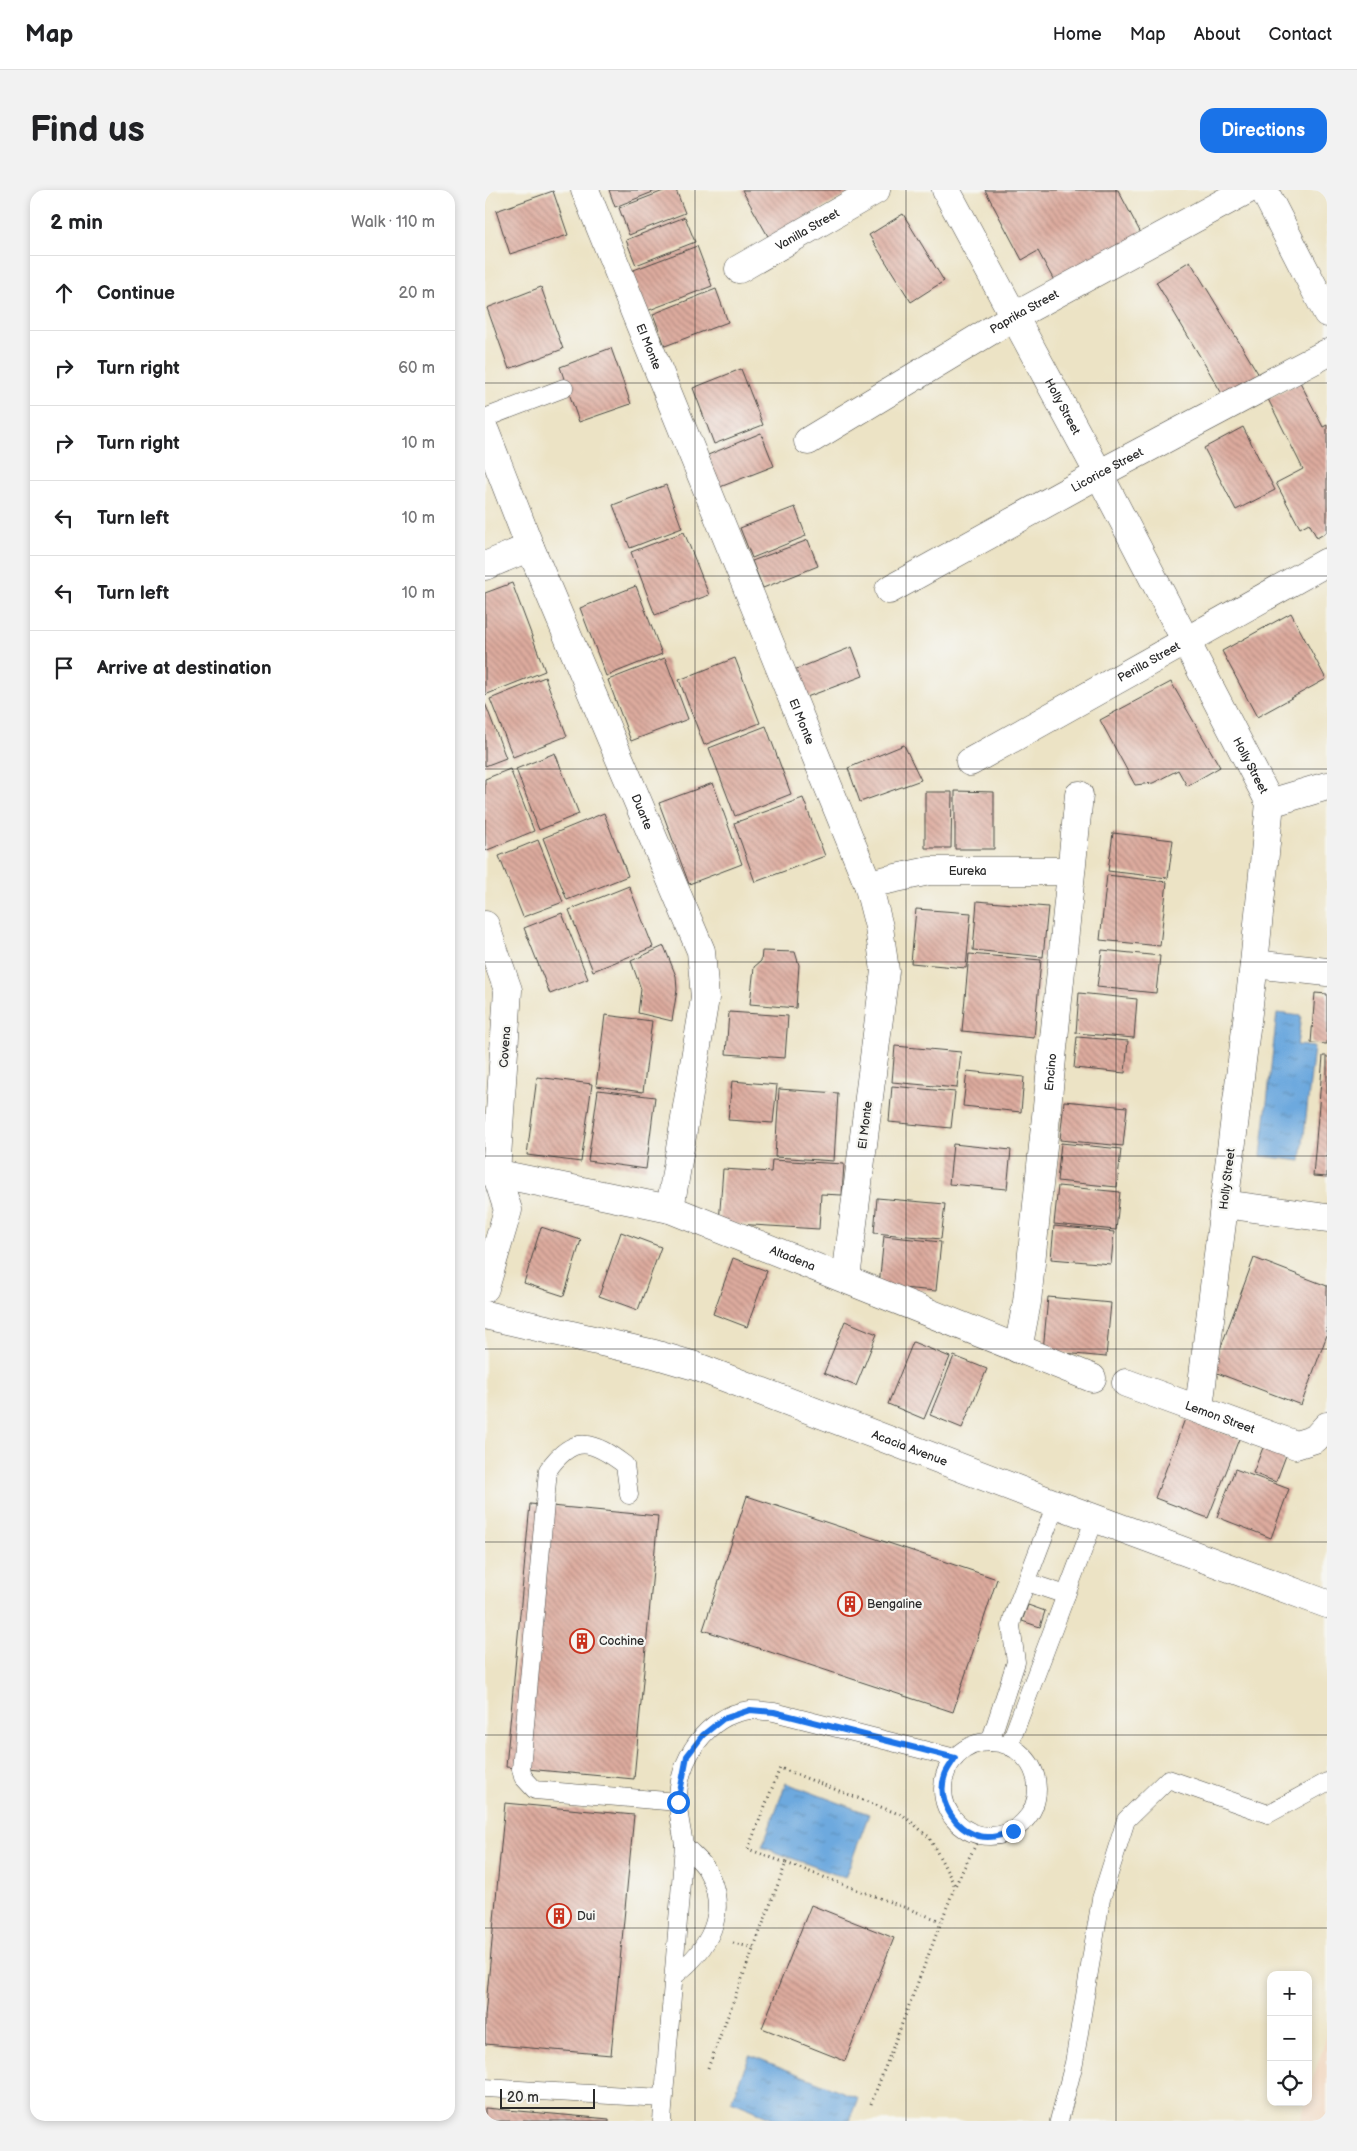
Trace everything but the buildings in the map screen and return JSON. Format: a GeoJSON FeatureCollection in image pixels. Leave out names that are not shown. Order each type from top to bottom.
{"type":"FeatureCollection","features":[{"type":"Feature","properties":{"kind":"street","name":"El Monte"},"geometry":{"type":"LineString","coordinates":[[585,190],[868,884],[879,927],[885,971],[846,1278]]}},
{"type":"Feature","properties":{"kind":"street","name":"Vanilla Street"},"geometry":{"type":"LineString","coordinates":[[739,269],[876,190]]}},
{"type":"Feature","properties":{"kind":"street","name":"Holly Street"},"geometry":{"type":"LineString","coordinates":[[946,190],[1099,474],[1270,803],[1254,964],[1199,1408]]}},
{"type":"Feature","properties":{"kind":"street","name":"Paprika Street"},"geometry":{"type":"LineString","coordinates":[[808,441],[1015,316],[1247,190]]}},
{"type":"Feature","properties":{"kind":"street"},"geometry":{"type":"LineString","coordinates":[[1264,190],[1327,313]]}},
{"type":"Feature","properties":{"kind":"street","name":"Licorice Street"},"geometry":{"type":"LineString","coordinates":[[889,590],[1099,474],[1327,353]]}},
{"type":"Feature","properties":{"kind":"street","name":"Duarte"},"geometry":{"type":"LineString","coordinates":[[485,431],[530,548],[701,950],[705,998],[670,1209]]}},
{"type":"Feature","properties":{"kind":"street"},"geometry":{"type":"LineString","coordinates":[[485,566],[530,548]]}},
{"type":"Feature","properties":{"kind":"street","name":"Perilla Street"},"geometry":{"type":"LineString","coordinates":[[970,762],[1327,562]]}},
{"type":"Feature","properties":{"kind":"street"},"geometry":{"type":"LineString","coordinates":[[1270,803],[1327,786]]}},
{"type":"Feature","properties":{"kind":"street","name":"Encino"},"geometry":{"type":"LineString","coordinates":[[1018,1349],[1027,1302],[1079,795]]}},
{"type":"Feature","properties":{"kind":"street","name":"Eureka"},"geometry":{"type":"LineString","coordinates":[[868,884],[929,871],[1070,871]]}},
{"type":"Feature","properties":{"kind":"street","name":"Covena"},"geometry":{"type":"LineString","coordinates":[[485,925],[497,988],[489,1179],[508,1210],[490,1253],[485,1288]]}},
{"type":"Feature","properties":{"kind":"street"},"geometry":{"type":"LineString","coordinates":[[1254,964],[1327,972]]}},
{"type":"Feature","properties":{"kind":"street","name":"Altadena"},"geometry":{"type":"LineString","coordinates":[[489,1179],[670,1209],[1092,1378]]}},
{"type":"Feature","properties":{"kind":"street"},"geometry":{"type":"LineString","coordinates":[[1224,1204],[1327,1218]]}},
{"type":"Feature","properties":{"kind":"street","name":"Acacia Avenue"},"geometry":{"type":"LineString","coordinates":[[485,1315],[654,1354],[695,1366],[1057,1504],[1327,1604]]}},
{"type":"Feature","properties":{"kind":"street","name":"Lemon Street"},"geometry":{"type":"LineString","coordinates":[[1126,1383],[1199,1408],[1295,1445],[1321,1433]]}},
{"type":"Feature","properties":{"kind":"lane"},"geometry":{"type":"LineString","coordinates":[[485,418],[564,388]]}},
{"type":"Feature","properties":{"kind":"lane"},"geometry":{"type":"LineString","coordinates":[[629,1496],[625,1465],[608,1452],[586,1443],[572,1447],[558,1455],[548,1470],[521,1769],[523,1777],[535,1790],[678,1802]]}},
{"type":"Feature","properties":{"kind":"lane"},"geometry":{"type":"LineString","coordinates":[[990,1742],[1016,1662],[1011,1626],[1057,1504]]}},
{"type":"Feature","properties":{"kind":"lane"},"geometry":{"type":"LineString","coordinates":[[1009,1746],[1095,1518]]}},
{"type":"Feature","properties":{"kind":"lane"},"geometry":{"type":"LineString","coordinates":[[1027,1582],[1066,1595]]}},
{"type":"Feature","properties":{"kind":"lane"},"geometry":{"type":"LineString","coordinates":[[662,2121],[684,1845],[678,1802],[687,1756],[703,1735],[723,1719],[750,1710],[774,1712],[955,1758]]}},
{"type":"Feature","properties":{"kind":"lane"},"geometry":{"type":"LineString","coordinates":[[990,1742],[1009,1746],[1024,1756],[1033,1770],[1038,1787],[1035,1804],[1027,1819],[1013,1831],[997,1836],[980,1836],[962,1828],[949,1813],[943,1795],[945,1775],[955,1758],[970,1746],[990,1742]]}},
{"type":"Feature","properties":{"kind":"lane"},"geometry":{"type":"LineString","coordinates":[[1059,2121],[1074,2064],[1101,1899],[1126,1820],[1168,1779],[1268,1814],[1327,1782]]}},
{"type":"Feature","properties":{"kind":"lane"},"geometry":{"type":"LineString","coordinates":[[674,1976],[692,1962],[702,1950],[714,1922],[716,1904],[713,1886],[706,1869],[684,1845]]}},
{"type":"Feature","properties":{"kind":"lane"},"geometry":{"type":"LineString","coordinates":[[485,2088],[663,2098]]}},
{"type":"Feature","properties":{"kind":"path"},"geometry":{"type":"LineString","coordinates":[[941,1921],[748,1848],[780,1768],[904,1816],[929,1837],[955,1886]]}},
{"type":"Feature","properties":{"kind":"path"},"geometry":{"type":"LineString","coordinates":[[871,2104],[955,1886],[980,1836]]}},
{"type":"Feature","properties":{"kind":"path"},"geometry":{"type":"LineString","coordinates":[[708,2068],[786,1863]]}},
{"type":"Feature","properties":{"kind":"shaded area"},"geometry":{"type":"Polygon","coordinates":[[[1327,2035],[1327,2121],[1300,2121],[1305,2106],[1312,2106],[1312,2082],[1327,2035]]]}},
{"type":"Feature","properties":{"kind":"water"},"geometry":{"type":"Polygon","coordinates":[[[1277,1013],[1301,1016],[1297,1045],[1314,1047],[1301,1161],[1261,1156],[1277,1013]]]}},
{"type":"Feature","properties":{"kind":"water"},"geometry":{"type":"Polygon","coordinates":[[[786,1783],[869,1814],[845,1878],[762,1847],[786,1783]]]}},
{"type":"Feature","properties":{"kind":"water"},"geometry":{"type":"Polygon","coordinates":[[[750,2055],[858,2098],[849,2121],[780,2121],[731,2101],[750,2055]]]}},
{"type":"Feature","properties":{"kind":"place","name":"Bengaline"},"geometry":{"type":"Point","coordinates":[850,1604]}},
{"type":"Feature","properties":{"kind":"place","name":"Cochine"},"geometry":{"type":"Point","coordinates":[582,1641]}},
{"type":"Feature","properties":{"kind":"place","name":"Dui"},"geometry":{"type":"Point","coordinates":[559,1916]}},
{"type":"Feature","properties":{"kind":"route"},"geometry":{"type":"LineString","coordinates":[[678,1802],[687,1756],[703,1735],[723,1719],[750,1710],[774,1712],[955,1758],[945,1775],[943,1795],[949,1813],[962,1828],[980,1836],[997,1836],[1013,1831]]}}]}
